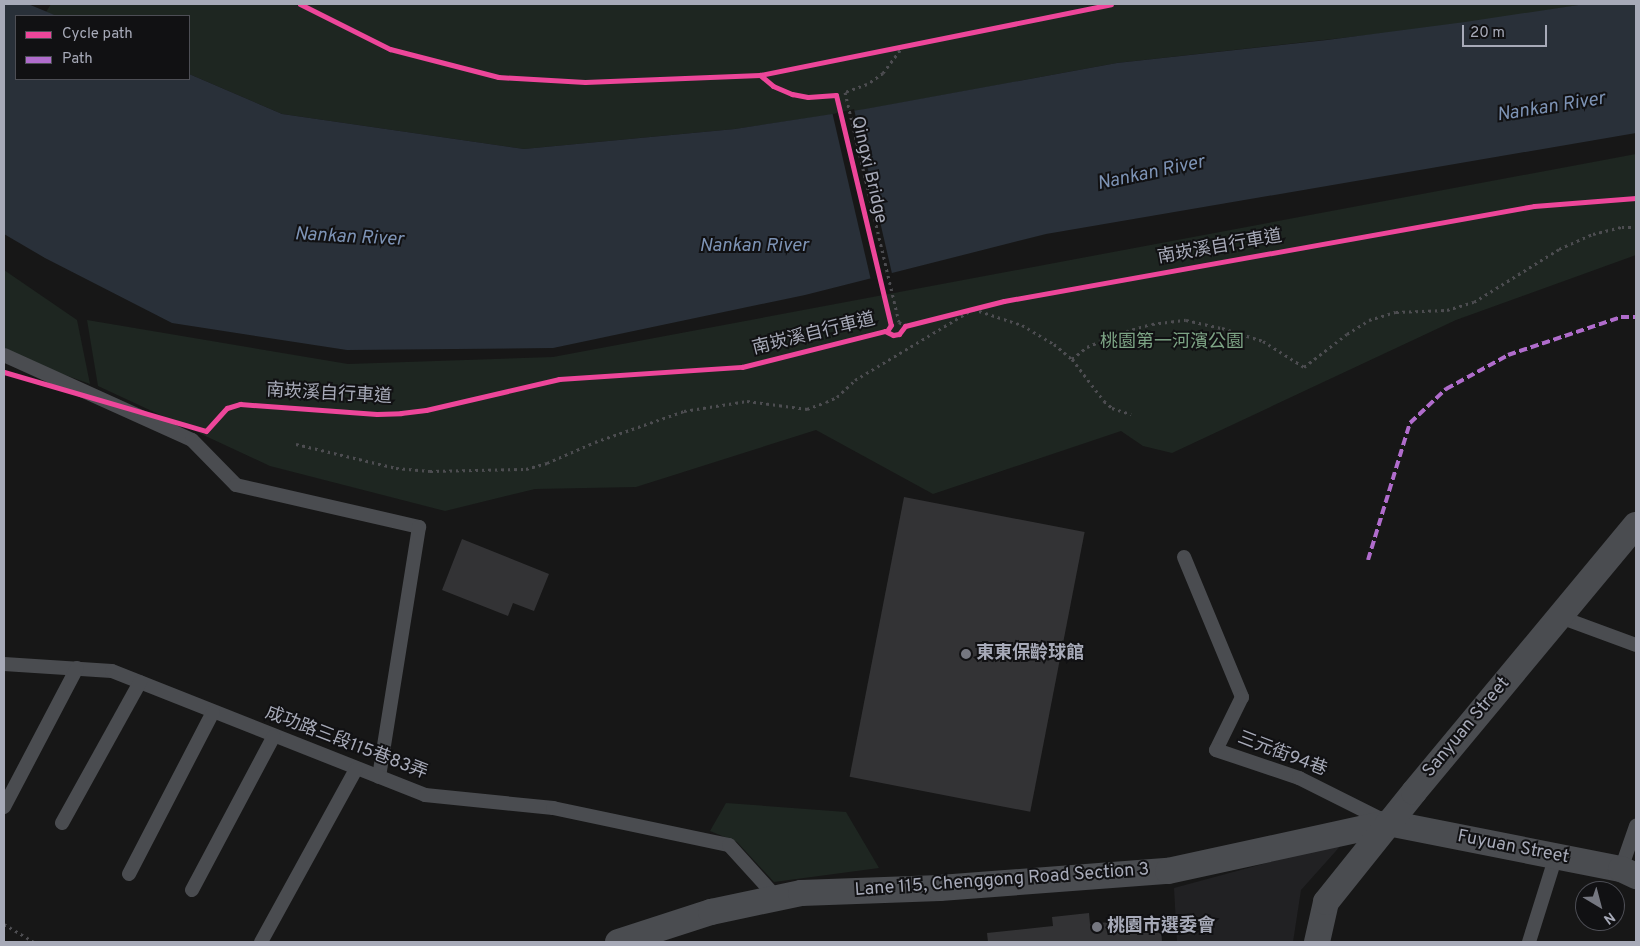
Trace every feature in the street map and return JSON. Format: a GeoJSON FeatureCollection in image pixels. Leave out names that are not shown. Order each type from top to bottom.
{"type":"FeatureCollection","features":[{"type":"Feature","properties":{"kind":"street","name":"Sanyuan Street"},"geometry":{"type":"LineString","coordinates":[[1317,942],[1326,902],[1388,823],[1636,525]]}},
{"type":"Feature","properties":{"kind":"street","name":"Fuyuan Street"},"geometry":{"type":"LineString","coordinates":[[1388,823],[1556,856],[1629,873]]}},
{"type":"Feature","properties":{"kind":"street","name":"Lane 115, Chenggong Road Section 3"},"geometry":{"type":"LineString","coordinates":[[618,942],[711,912],[801,892],[940,888],[1168,871],[1388,823]]}},
{"type":"Feature","properties":{"kind":"lane"},"geometry":{"type":"LineString","coordinates":[[4,355],[192,440],[236,485],[419,527],[379,777]]}},
{"type":"Feature","properties":{"kind":"lane","name":"三元街94巷"},"geometry":{"type":"LineString","coordinates":[[1184,557],[1242,696],[1216,750],[1299,778],[1388,823]]}},
{"type":"Feature","properties":{"kind":"lane"},"geometry":{"type":"LineString","coordinates":[[1560,617],[1636,645]]}},
{"type":"Feature","properties":{"kind":"lane","name":"成功路三段115巷83弄"},"geometry":{"type":"LineString","coordinates":[[4,664],[112,671],[425,796],[553,808],[728,845],[777,898]]}},
{"type":"Feature","properties":{"kind":"lane"},"geometry":{"type":"LineString","coordinates":[[4,807],[77,668]]}},
{"type":"Feature","properties":{"kind":"lane"},"geometry":{"type":"LineString","coordinates":[[62,823],[140,682]]}},
{"type":"Feature","properties":{"kind":"lane"},"geometry":{"type":"LineString","coordinates":[[129,874],[213,712]]}},
{"type":"Feature","properties":{"kind":"lane"},"geometry":{"type":"LineString","coordinates":[[192,890],[274,736]]}},
{"type":"Feature","properties":{"kind":"lane"},"geometry":{"type":"LineString","coordinates":[[261,942],[356,769]]}},
{"type":"Feature","properties":{"kind":"lane"},"geometry":{"type":"LineString","coordinates":[[1629,873],[1636,826]]}},
{"type":"Feature","properties":{"kind":"lane"},"geometry":{"type":"LineString","coordinates":[[1529,942],[1556,856]]}},
{"type":"Feature","properties":{"kind":"path"},"geometry":{"type":"LineString","coordinates":[[894,47],[911,44]]}},
{"type":"Feature","properties":{"kind":"path"},"geometry":{"type":"LineString","coordinates":[[1072,359],[1087,347],[1120,333],[1152,324],[1186,320],[1222,328],[1263,341],[1304,367],[1312,358],[1369,320],[1396,312],[1448,310],[1474,302],[1558,249],[1592,234],[1622,227],[1636,227]]}},
{"type":"Feature","properties":{"kind":"path"},"geometry":{"type":"LineString","coordinates":[[948,315],[988,305]]}},
{"type":"Feature","properties":{"kind":"path"},"geometry":{"type":"LineString","coordinates":[[973,309],[1022,326],[1054,344],[1072,359],[1104,401],[1112,408],[1131,414]]}},
{"type":"Feature","properties":{"kind":"path"},"geometry":{"type":"LineString","coordinates":[[296,444],[396,468],[430,471],[526,469],[547,463],[595,442],[684,411],[747,401],[807,409],[837,396],[855,380],[973,309]]}},
{"type":"Feature","properties":{"kind":"path"},"geometry":{"type":"LineString","coordinates":[[905,326],[914,324]]}},
{"type":"Feature","properties":{"kind":"path"},"geometry":{"type":"LineString","coordinates":[[4,924],[34,942]]}},
{"type":"Feature","properties":{"kind":"shaded area"},"geometry":{"type":"Polygon","coordinates":[[[1344,842],[1301,890],[1293,942],[1177,942],[1174,888],[1344,842]]]}},
{"type":"Feature","properties":{"kind":"green space"},"geometry":{"type":"Polygon","coordinates":[[[51,4],[1585,4],[1467,24],[1117,63],[862,110],[735,129],[524,149],[282,114],[190,74],[190,15],[54,15],[46,12],[51,4]]]}},
{"type":"Feature","properties":{"kind":"green space","name":"桃園第一河濱公園"},"geometry":{"type":"Polygon","coordinates":[[[1636,154],[1636,255],[1456,320],[1172,453],[1143,446],[1121,431],[933,494],[816,430],[636,487],[535,489],[445,511],[270,466],[98,386],[87,320],[348,364],[553,357],[1636,154]]]}},
{"type":"Feature","properties":{"kind":"green space"},"geometry":{"type":"Polygon","coordinates":[[[4,270],[77,320],[90,384],[4,353],[4,270]]]}},
{"type":"Feature","properties":{"kind":"green space"},"geometry":{"type":"Polygon","coordinates":[[[726,803],[846,812],[879,868],[774,882],[737,842],[710,831],[726,803]]]}},
{"type":"Feature","properties":{"kind":"water","name":"Nankan River"},"geometry":{"type":"Polygon","coordinates":[[[4,4],[28,4],[55,15],[15,15],[15,80],[190,80],[190,74],[282,114],[524,149],[735,129],[865,109],[1117,63],[1327,40],[1585,4],[1636,4],[1636,133],[1046,234],[805,295],[553,348],[347,350],[172,323],[45,258],[4,234],[4,4]]]}},
{"type":"Feature","properties":{"kind":"pier"},"geometry":{"type":"Polygon","coordinates":[[[854,109],[892,276],[871,281],[833,114],[854,109]]]}},
{"type":"Feature","properties":{"kind":"building","name":"東東保齡球館"},"geometry":{"type":"Polygon","coordinates":[[[904,497],[1085,532],[1030,812],[850,777],[904,497]]]}},
{"type":"Feature","properties":{"kind":"building"},"geometry":{"type":"Polygon","coordinates":[[[462,539],[549,574],[534,611],[513,603],[508,616],[442,590],[462,539]]]}},
{"type":"Feature","properties":{"kind":"building","name":"桃園市選委會"},"geometry":{"type":"Polygon","coordinates":[[[1089,913],[1090,924],[1148,918],[1150,929],[1161,928],[1162,942],[988,942],[987,933],[1053,926],[1052,917],[1089,913]]]}},
{"type":"Feature","properties":{"kind":"marked path"},"geometry":{"type":"LineString","coordinates":[[1368,560],[1410,423],[1446,389],[1508,355],[1621,317],[1636,317]]}},
{"type":"Feature","properties":{"kind":"cycle path"},"geometry":{"type":"LineString","coordinates":[[300,4],[390,49],[498,77],[585,82],[760,75],[1111,4]]}},
{"type":"Feature","properties":{"kind":"cycle path","name":"Qingxi Bridge"},"geometry":{"type":"LineString","coordinates":[[760,75],[773,86],[792,94],[808,97],[836,95],[891,325],[887,331]]}},
{"type":"Feature","properties":{"kind":"cycle path","name":"南崁溪自行車道"},"geometry":{"type":"LineString","coordinates":[[4,372],[206,431],[227,408],[240,404],[377,414],[401,413],[426,410],[559,379],[742,367],[885,331],[893,335],[899,334],[905,326],[1004,301],[1534,206],[1636,198]]}},
{"type":"Feature","properties":{"kind":"place","name":"東東保齡球館"},"geometry":{"type":"Point","coordinates":[966,654]}},
{"type":"Feature","properties":{"kind":"place","name":"桃園市選委會"},"geometry":{"type":"Point","coordinates":[1097,927]}}]}
